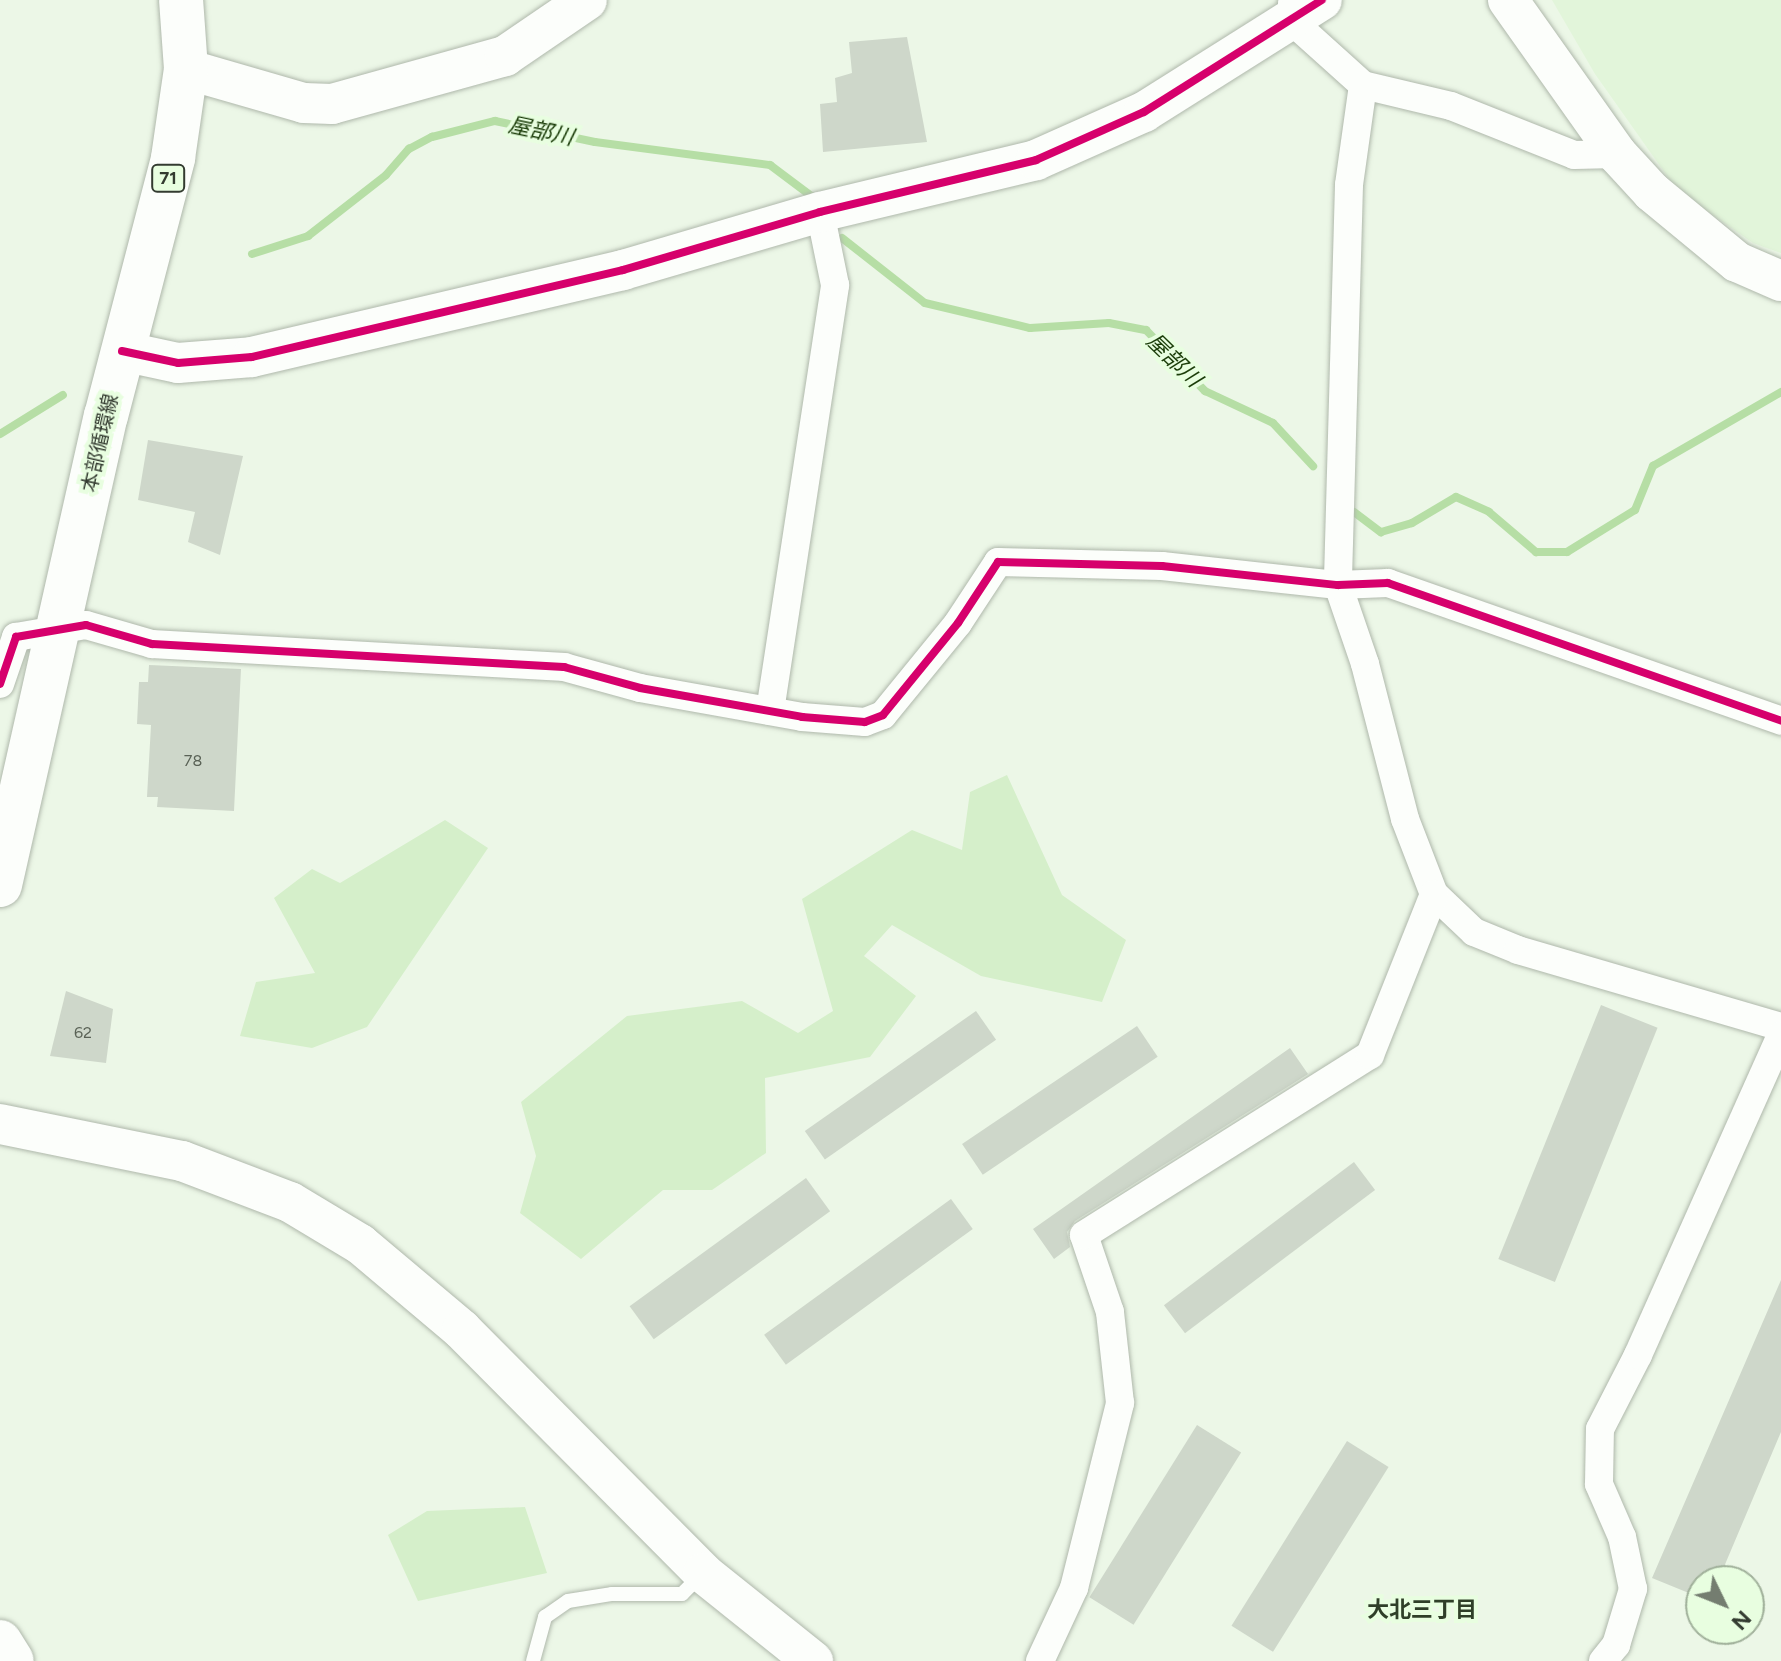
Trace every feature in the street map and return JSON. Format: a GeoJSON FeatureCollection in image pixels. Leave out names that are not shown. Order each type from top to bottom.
{"type":"FeatureCollection","features":[{"type":"Feature","properties":{"kind":"main road","name":"本部循環線"},"geometry":{"type":"LineString","coordinates":[[0,885],[122,351],[173,158],[186,69],[181,0]]}},
{"type":"Feature","properties":{"kind":"main road"},"geometry":{"type":"LineString","coordinates":[[0,1642],[12,1661]]}},
{"type":"Feature","properties":{"kind":"street"},"geometry":{"type":"LineString","coordinates":[[186,69],[304,103],[332,104],[505,56],[587,0]]}},
{"type":"Feature","properties":{"kind":"street"},"geometry":{"type":"LineString","coordinates":[[1508,0],[1617,154],[1680,220],[1737,262],[1781,281]]}},
{"type":"Feature","properties":{"kind":"street"},"geometry":{"type":"LineString","coordinates":[[122,351],[178,363],[252,357],[623,270],[820,212],[1036,160],[1144,112],[1302,7],[1363,85],[1451,106],[1574,155],[1617,154]]}},
{"type":"Feature","properties":{"kind":"street"},"geometry":{"type":"LineString","coordinates":[[1363,85],[1349,185],[1338,585],[1365,664],[1405,819],[1434,894],[1474,932],[1518,950],[1781,1027]]}},
{"type":"Feature","properties":{"kind":"street"},"geometry":{"type":"LineString","coordinates":[[770,711],[835,285],[820,212]]}},
{"type":"Feature","properties":{"kind":"street"},"geometry":{"type":"LineString","coordinates":[[0,684],[16,637],[37,629],[59,630],[86,625],[152,644],[564,667],[770,711],[865,722],[883,715],[958,623],[998,562],[1162,566],[1338,585],[1388,583],[1781,721]]}},
{"type":"Feature","properties":{"kind":"street"},"geometry":{"type":"LineString","coordinates":[[1040,1661],[1074,1588],[1120,1403],[1110,1312],[1084,1235],[1370,1055],[1434,894]]}},
{"type":"Feature","properties":{"kind":"street"},"geometry":{"type":"LineString","coordinates":[[1603,1661],[1616,1645],[1633,1589],[1622,1537],[1599,1484],[1600,1429],[1638,1355],[1781,1035]]}},
{"type":"Feature","properties":{"kind":"street"},"geometry":{"type":"LineString","coordinates":[[0,1124],[182,1161],[290,1202],[360,1244],[462,1330],[703,1573],[813,1661]]}},
{"type":"Feature","properties":{"kind":"lane"},"geometry":{"type":"LineString","coordinates":[[533,1661],[545,1617],[568,1601],[612,1594],[682,1594],[703,1573]]}},
{"type":"Feature","properties":{"kind":"shaded area"},"geometry":{"type":"Polygon","coordinates":[[[1552,0],[1781,0],[1781,253],[1753,243],[1677,190],[1595,74],[1552,0]]]}},
{"type":"Feature","properties":{"kind":"shaded area"},"geometry":{"type":"Polygon","coordinates":[[[1007,775],[1062,895],[1126,940],[1102,1002],[981,976],[892,925],[864,956],[916,996],[870,1057],[765,1078],[766,1153],[712,1190],[663,1190],[581,1259],[520,1213],[536,1156],[521,1102],[627,1016],[742,1001],[798,1033],[833,1011],[802,899],[912,830],[962,850],[970,792],[1007,775]]]}},
{"type":"Feature","properties":{"kind":"shaded area"},"geometry":{"type":"Polygon","coordinates":[[[445,820],[488,848],[367,1027],[312,1048],[240,1036],[256,982],[315,973],[274,898],[312,869],[340,883],[445,820]]]}},
{"type":"Feature","properties":{"kind":"shaded area"},"geometry":{"type":"Polygon","coordinates":[[[525,1507],[547,1573],[418,1601],[388,1535],[427,1511],[525,1507]]]}},
{"type":"Feature","properties":{"kind":"building"},"geometry":{"type":"Polygon","coordinates":[[[907,37],[927,142],[823,152],[820,104],[837,102],[835,78],[852,73],[849,42],[907,37]]]}},
{"type":"Feature","properties":{"kind":"building"},"geometry":{"type":"Polygon","coordinates":[[[148,440],[243,456],[220,555],[188,542],[195,512],[138,500],[148,440]]]}},
{"type":"Feature","properties":{"kind":"building"},"geometry":{"type":"Polygon","coordinates":[[[149,665],[241,669],[234,811],[157,807],[158,797],[147,797],[151,725],[137,724],[139,682],[148,682],[149,665]]]}},
{"type":"Feature","properties":{"kind":"building"},"geometry":{"type":"Polygon","coordinates":[[[66,991],[113,1009],[106,1063],[50,1056],[66,991]]]}},
{"type":"Feature","properties":{"kind":"building"},"geometry":{"type":"Polygon","coordinates":[[[1601,1005],[1658,1028],[1555,1282],[1498,1259],[1601,1005]]]}},
{"type":"Feature","properties":{"kind":"building"},"geometry":{"type":"Polygon","coordinates":[[[976,1011],[996,1040],[825,1160],[805,1131],[976,1011]]]}},
{"type":"Feature","properties":{"kind":"building"},"geometry":{"type":"Polygon","coordinates":[[[1137,1026],[1158,1057],[983,1175],[962,1144],[1137,1026]]]}},
{"type":"Feature","properties":{"kind":"building"},"geometry":{"type":"Polygon","coordinates":[[[1290,1048],[1308,1074],[1075,1221],[1067,1232],[1070,1247],[1054,1259],[1033,1229],[1290,1048]]]}},
{"type":"Feature","properties":{"kind":"building"},"geometry":{"type":"Polygon","coordinates":[[[1354,1162],[1375,1190],[1185,1333],[1164,1305],[1354,1162]]]}},
{"type":"Feature","properties":{"kind":"building"},"geometry":{"type":"Polygon","coordinates":[[[806,1178],[830,1211],[654,1339],[630,1306],[806,1178]]]}},
{"type":"Feature","properties":{"kind":"building"},"geometry":{"type":"Polygon","coordinates":[[[951,1199],[973,1229],[786,1365],[764,1335],[951,1199]]]}},
{"type":"Feature","properties":{"kind":"building"},"geometry":{"type":"Polygon","coordinates":[[[1781,1280],[1781,1432],[1725,1565],[1685,1565],[1685,1591],[1652,1578],[1781,1280]]]}},
{"type":"Feature","properties":{"kind":"building"},"geometry":{"type":"Polygon","coordinates":[[[1197,1425],[1241,1453],[1134,1625],[1089,1597],[1197,1425]]]}},
{"type":"Feature","properties":{"kind":"building"},"geometry":{"type":"Polygon","coordinates":[[[1347,1441],[1389,1467],[1273,1652],[1231,1626],[1347,1441]]]}},
{"type":"Feature","properties":{"kind":"waterway","name":"屋部川"},"geometry":{"type":"LineString","coordinates":[[252,254],[308,236],[386,175],[409,149],[432,137],[495,121],[595,142],[770,165],[810,195]]}},
{"type":"Feature","properties":{"kind":"waterway","name":"屋部川"},"geometry":{"type":"LineString","coordinates":[[842,238],[925,303],[1030,328],[1109,323],[1146,330],[1205,391],[1273,423],[1313,466]]}},
{"type":"Feature","properties":{"kind":"waterway","name":"屋部川"},"geometry":{"type":"LineString","coordinates":[[1354,512],[1381,532],[1412,523],[1456,497],[1489,512],[1536,552],[1567,552],[1635,510],[1653,466],[1781,392]]}},
{"type":"Feature","properties":{"kind":"waterway"},"geometry":{"type":"LineString","coordinates":[[0,434],[63,395]]}},
{"type":"Feature","properties":{"kind":"cycle path"},"geometry":{"type":"LineString","coordinates":[[122,351],[178,363],[252,357],[623,270],[820,212],[1036,160],[1144,112],[1322,0]]}},
{"type":"Feature","properties":{"kind":"cycle path"},"geometry":{"type":"LineString","coordinates":[[0,684],[16,637],[86,625],[152,644],[564,667],[640,688],[802,717],[865,722],[883,715],[958,623],[998,562],[1162,566],[1338,585],[1388,583],[1781,721]]}},
{"type":"Feature","properties":{"kind":"district","name":"大北三丁目"},"geometry":{"type":"Point","coordinates":[1422,1610]}}]}
